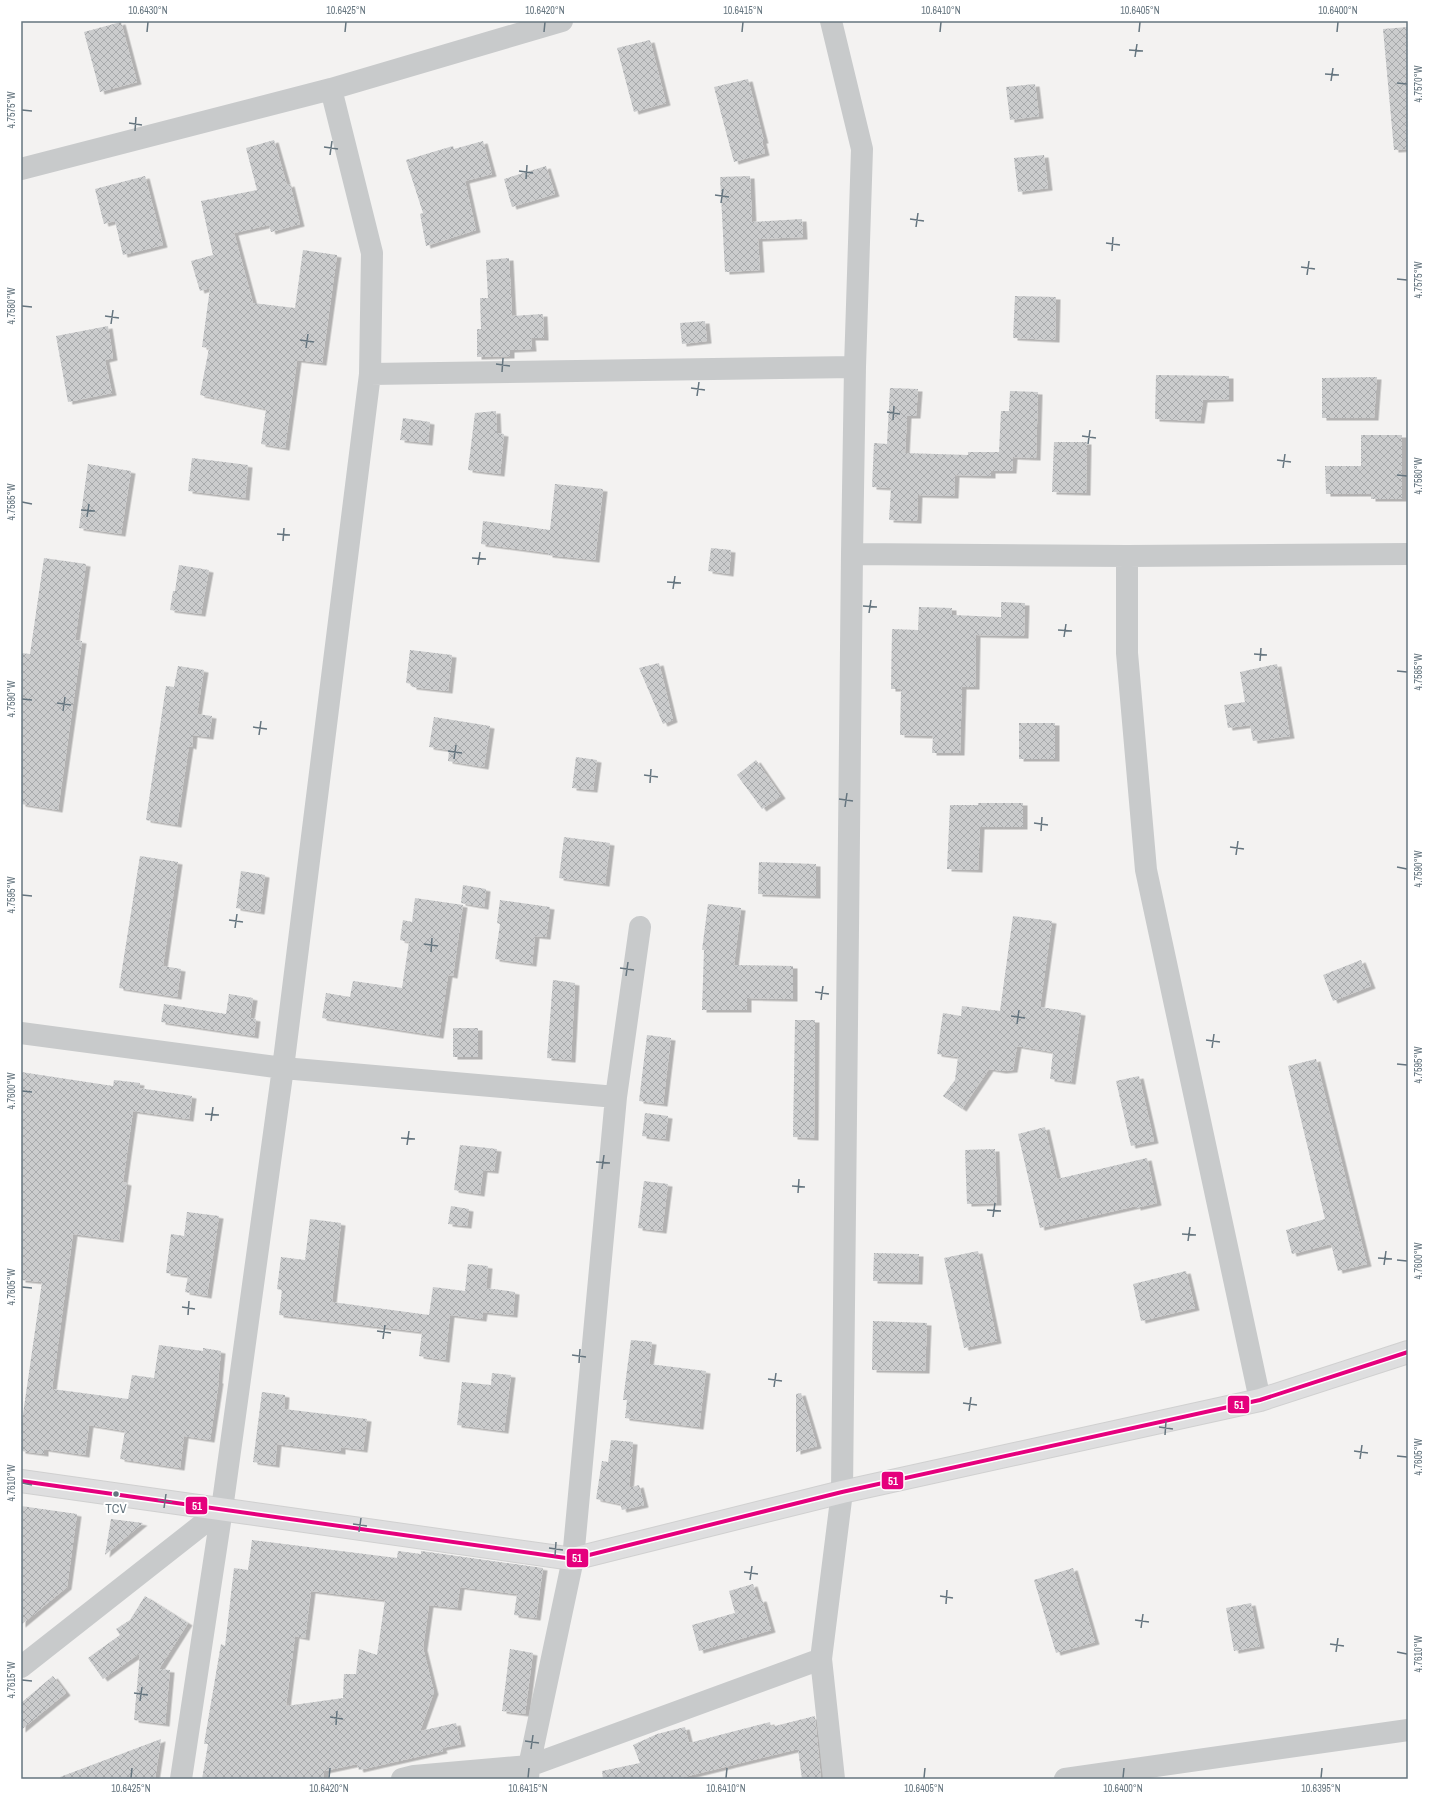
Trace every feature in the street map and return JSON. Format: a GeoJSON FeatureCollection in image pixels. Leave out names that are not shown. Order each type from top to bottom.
{"type":"FeatureCollection","features":[{"type":"Feature","properties":{"kind":"main road"},"geometry":{"type":"LineString","coordinates":[[21,1481],[573,1559],[842,1492],[1260,1400],[1408,1352]]}},
{"type":"Feature","properties":{"kind":"street"},"geometry":{"type":"LineString","coordinates":[[21,169],[331,89],[562,21]]}},
{"type":"Feature","properties":{"kind":"street"},"geometry":{"type":"LineString","coordinates":[[831,21],[862,150],[855,367],[852,554],[842,1492],[821,1659],[834,1779]]}},
{"type":"Feature","properties":{"kind":"street"},"geometry":{"type":"LineString","coordinates":[[181,1779],[222,1509],[283,1068],[370,374],[372,253],[331,89]]}},
{"type":"Feature","properties":{"kind":"street"},"geometry":{"type":"LineString","coordinates":[[370,374],[855,367]]}},
{"type":"Feature","properties":{"kind":"street"},"geometry":{"type":"LineString","coordinates":[[852,554],[1127,556],[1408,554]]}},
{"type":"Feature","properties":{"kind":"street"},"geometry":{"type":"LineString","coordinates":[[1127,556],[1127,653],[1146,870],[1260,1400]]}},
{"type":"Feature","properties":{"kind":"street"},"geometry":{"type":"LineString","coordinates":[[528,1772],[573,1559],[616,1097],[640,927]]}},
{"type":"Feature","properties":{"kind":"street"},"geometry":{"type":"LineString","coordinates":[[21,1032],[283,1068],[616,1097]]}},
{"type":"Feature","properties":{"kind":"street"},"geometry":{"type":"LineString","coordinates":[[21,1667],[222,1509]]}},
{"type":"Feature","properties":{"kind":"street"},"geometry":{"type":"LineString","coordinates":[[402,1779],[414,1776],[528,1772],[821,1659]]}},
{"type":"Feature","properties":{"kind":"street"},"geometry":{"type":"LineString","coordinates":[[1065,1779],[1408,1730]]}},
{"type":"Feature","properties":{"kind":"building"},"geometry":{"type":"Polygon","coordinates":[[[121,22],[137,82],[100,92],[84,32],[121,22]]]}},
{"type":"Feature","properties":{"kind":"building"},"geometry":{"type":"Polygon","coordinates":[[[1408,27],[1408,149],[1394,150],[1383,29],[1408,27]]]}},
{"type":"Feature","properties":{"kind":"building"},"geometry":{"type":"Polygon","coordinates":[[[650,40],[666,103],[634,112],[617,48],[650,40]]]}},
{"type":"Feature","properties":{"kind":"building"},"geometry":{"type":"Polygon","coordinates":[[[748,79],[764,141],[762,141],[765,153],[734,162],[714,87],[748,79]]]}},
{"type":"Feature","properties":{"kind":"building"},"geometry":{"type":"Polygon","coordinates":[[[1035,84],[1039,116],[1010,120],[1006,87],[1035,84]]]}},
{"type":"Feature","properties":{"kind":"building"},"geometry":{"type":"Polygon","coordinates":[[[274,140],[287,185],[290,184],[300,224],[271,232],[269,225],[234,233],[253,303],[295,308],[303,250],[337,255],[322,363],[297,360],[285,448],[261,444],[266,409],[200,395],[209,348],[202,347],[210,288],[200,291],[191,261],[213,255],[201,201],[257,190],[246,148],[274,140]]]}},
{"type":"Feature","properties":{"kind":"building"},"geometry":{"type":"Polygon","coordinates":[[[483,141],[492,174],[465,181],[476,230],[426,246],[420,214],[423,213],[406,160],[453,146],[454,149],[483,141]]]}},
{"type":"Feature","properties":{"kind":"building"},"geometry":{"type":"Polygon","coordinates":[[[1044,155],[1048,188],[1018,192],[1014,158],[1044,155]]]}},
{"type":"Feature","properties":{"kind":"building"},"geometry":{"type":"Polygon","coordinates":[[[546,166],[555,194],[512,207],[504,179],[546,166]]]}},
{"type":"Feature","properties":{"kind":"building"},"geometry":{"type":"Polygon","coordinates":[[[145,176],[163,245],[123,255],[115,221],[104,224],[95,189],[145,176]]]}},
{"type":"Feature","properties":{"kind":"building"},"geometry":{"type":"Polygon","coordinates":[[[750,176],[752,222],[802,219],[803,237],[758,239],[760,270],[725,272],[720,177],[750,176]]]}},
{"type":"Feature","properties":{"kind":"building"},"geometry":{"type":"Polygon","coordinates":[[[509,258],[512,316],[543,314],[544,338],[531,338],[532,349],[510,350],[510,356],[477,357],[477,329],[481,329],[480,298],[488,298],[486,260],[509,258]]]}},
{"type":"Feature","properties":{"kind":"building"},"geometry":{"type":"Polygon","coordinates":[[[1015,296],[1056,297],[1055,340],[1013,338],[1015,296]]]}},
{"type":"Feature","properties":{"kind":"building"},"geometry":{"type":"Polygon","coordinates":[[[705,321],[707,341],[682,344],[680,323],[705,321]]]}},
{"type":"Feature","properties":{"kind":"building"},"geometry":{"type":"Polygon","coordinates":[[[108,326],[113,358],[105,360],[112,393],[68,402],[56,336],[108,326]]]}},
{"type":"Feature","properties":{"kind":"building"},"geometry":{"type":"Polygon","coordinates":[[[1156,375],[1229,376],[1229,399],[1203,400],[1200,421],[1155,419],[1156,375]]]}},
{"type":"Feature","properties":{"kind":"building"},"geometry":{"type":"Polygon","coordinates":[[[1377,377],[1374,418],[1322,418],[1322,378],[1377,377]]]}},
{"type":"Feature","properties":{"kind":"building"},"geometry":{"type":"Polygon","coordinates":[[[890,388],[918,389],[916,416],[907,416],[905,453],[968,455],[968,452],[999,452],[1001,411],[1009,411],[1010,391],[1038,392],[1036,458],[1013,457],[1012,471],[991,471],[991,476],[955,475],[954,496],[918,495],[917,521],[889,520],[891,488],[872,487],[874,443],[887,444],[890,388]]]}},
{"type":"Feature","properties":{"kind":"building"},"geometry":{"type":"Polygon","coordinates":[[[496,411],[497,433],[504,434],[500,474],[468,470],[475,413],[496,411]]]}},
{"type":"Feature","properties":{"kind":"building"},"geometry":{"type":"Polygon","coordinates":[[[403,418],[430,422],[428,443],[400,440],[403,418]]]}},
{"type":"Feature","properties":{"kind":"building"},"geometry":{"type":"Polygon","coordinates":[[[1361,435],[1402,435],[1402,499],[1371,499],[1371,494],[1326,494],[1325,466],[1361,466],[1361,435]]]}},
{"type":"Feature","properties":{"kind":"building"},"geometry":{"type":"Polygon","coordinates":[[[1054,442],[1087,442],[1086,493],[1052,492],[1054,442]]]}},
{"type":"Feature","properties":{"kind":"building"},"geometry":{"type":"Polygon","coordinates":[[[192,458],[248,465],[245,498],[188,491],[192,458]]]}},
{"type":"Feature","properties":{"kind":"building"},"geometry":{"type":"Polygon","coordinates":[[[88,464],[131,471],[121,534],[79,528],[88,464]]]}},
{"type":"Feature","properties":{"kind":"building"},"geometry":{"type":"Polygon","coordinates":[[[555,484],[603,489],[595,560],[548,555],[548,553],[481,544],[483,521],[550,530],[555,484]]]}},
{"type":"Feature","properties":{"kind":"building"},"geometry":{"type":"Polygon","coordinates":[[[711,548],[731,550],[729,574],[708,571],[711,548]]]}},
{"type":"Feature","properties":{"kind":"building"},"geometry":{"type":"Polygon","coordinates":[[[44,558],[86,564],[75,640],[82,641],[58,810],[21,804],[21,653],[30,654],[44,558]]]}},
{"type":"Feature","properties":{"kind":"building"},"geometry":{"type":"Polygon","coordinates":[[[179,565],[209,570],[201,614],[170,610],[179,565]]]}},
{"type":"Feature","properties":{"kind":"building"},"geometry":{"type":"Polygon","coordinates":[[[1001,602],[1025,603],[1024,636],[976,635],[975,687],[962,687],[960,753],[932,753],[933,736],[900,735],[901,689],[891,689],[892,629],[918,630],[919,607],[952,608],[952,615],[1001,617],[1001,602]]]}},
{"type":"Feature","properties":{"kind":"building"},"geometry":{"type":"Polygon","coordinates":[[[410,650],[452,655],[448,691],[412,687],[412,684],[406,683],[410,650]]]}},
{"type":"Feature","properties":{"kind":"building"},"geometry":{"type":"Polygon","coordinates":[[[659,663],[673,720],[663,724],[639,668],[659,663]]]}},
{"type":"Feature","properties":{"kind":"building"},"geometry":{"type":"Polygon","coordinates":[[[1277,664],[1290,736],[1253,741],[1250,725],[1228,728],[1224,705],[1245,702],[1240,672],[1277,664]]]}},
{"type":"Feature","properties":{"kind":"building"},"geometry":{"type":"Polygon","coordinates":[[[178,666],[204,670],[197,714],[212,716],[209,737],[193,735],[192,747],[189,746],[177,825],[146,820],[166,686],[174,687],[178,666]]]}},
{"type":"Feature","properties":{"kind":"building"},"geometry":{"type":"Polygon","coordinates":[[[434,717],[490,726],[484,767],[448,761],[449,750],[429,747],[434,717]]]}},
{"type":"Feature","properties":{"kind":"building"},"geometry":{"type":"Polygon","coordinates":[[[1019,723],[1055,723],[1055,759],[1019,759],[1019,723]]]}},
{"type":"Feature","properties":{"kind":"building"},"geometry":{"type":"Polygon","coordinates":[[[576,757],[597,760],[593,790],[572,788],[576,757]]]}},
{"type":"Feature","properties":{"kind":"building"},"geometry":{"type":"Polygon","coordinates":[[[756,760],[781,796],[762,809],[737,775],[756,760]]]}},
{"type":"Feature","properties":{"kind":"building"},"geometry":{"type":"Polygon","coordinates":[[[978,803],[1023,803],[1023,827],[980,827],[978,870],[947,869],[950,805],[978,805],[978,803]]]}},
{"type":"Feature","properties":{"kind":"building"},"geometry":{"type":"Polygon","coordinates":[[[564,837],[610,843],[605,884],[559,878],[564,837]]]}},
{"type":"Feature","properties":{"kind":"building"},"geometry":{"type":"Polygon","coordinates":[[[140,856],[178,862],[163,966],[181,969],[177,997],[119,988],[140,856]]]}},
{"type":"Feature","properties":{"kind":"building"},"geometry":{"type":"Polygon","coordinates":[[[759,862],[816,864],[816,896],[758,894],[759,862]]]}},
{"type":"Feature","properties":{"kind":"building"},"geometry":{"type":"Polygon","coordinates":[[[241,871],[265,875],[260,912],[236,908],[241,871]]]}},
{"type":"Feature","properties":{"kind":"building"},"geometry":{"type":"Polygon","coordinates":[[[463,885],[486,889],[484,907],[461,903],[463,885]]]}},
{"type":"Feature","properties":{"kind":"building"},"geometry":{"type":"Polygon","coordinates":[[[415,898],[463,905],[453,976],[448,975],[439,1036],[322,1018],[326,993],[350,997],[353,981],[402,988],[409,942],[400,940],[403,920],[412,922],[415,898]]]}},
{"type":"Feature","properties":{"kind":"building"},"geometry":{"type":"Polygon","coordinates":[[[500,900],[550,907],[546,937],[535,936],[532,964],[495,959],[500,924],[497,923],[500,900]]]}},
{"type":"Feature","properties":{"kind":"building"},"geometry":{"type":"Polygon","coordinates":[[[708,904],[741,908],[734,965],[793,966],[793,999],[747,998],[747,1010],[702,1010],[704,950],[702,950],[708,904]]]}},
{"type":"Feature","properties":{"kind":"building"},"geometry":{"type":"Polygon","coordinates":[[[1013,916],[1052,921],[1040,1007],[1081,1013],[1071,1082],[1050,1079],[1053,1052],[1017,1046],[1013,1070],[1002,1071],[989,1069],[962,1109],[943,1096],[955,1080],[958,1057],[937,1054],[943,1013],[961,1016],[962,1006],[1000,1011],[1013,916]]]}},
{"type":"Feature","properties":{"kind":"building"},"geometry":{"type":"Polygon","coordinates":[[[1361,960],[1371,986],[1333,1001],[1323,975],[1361,960]]]}},
{"type":"Feature","properties":{"kind":"building"},"geometry":{"type":"Polygon","coordinates":[[[553,980],[575,983],[571,1060],[547,1058],[553,980]]]}},
{"type":"Feature","properties":{"kind":"building"},"geometry":{"type":"Polygon","coordinates":[[[229,994],[253,998],[250,1018],[256,1019],[254,1036],[161,1022],[164,1004],[226,1014],[229,994]]]}},
{"type":"Feature","properties":{"kind":"building"},"geometry":{"type":"Polygon","coordinates":[[[795,1020],[815,1020],[814,1138],[793,1137],[795,1020]]]}},
{"type":"Feature","properties":{"kind":"building"},"geometry":{"type":"Polygon","coordinates":[[[453,1028],[478,1028],[478,1057],[453,1057],[453,1028]]]}},
{"type":"Feature","properties":{"kind":"building"},"geometry":{"type":"Polygon","coordinates":[[[647,1035],[671,1038],[663,1104],[639,1101],[647,1035]]]}},
{"type":"Feature","properties":{"kind":"building"},"geometry":{"type":"Polygon","coordinates":[[[1316,1059],[1367,1264],[1338,1271],[1331,1244],[1292,1254],[1286,1230],[1325,1219],[1288,1066],[1316,1059]]]}},
{"type":"Feature","properties":{"kind":"building"},"geometry":{"type":"Polygon","coordinates":[[[21,1072],[113,1086],[114,1080],[140,1083],[139,1088],[192,1096],[189,1119],[133,1111],[123,1182],[127,1183],[119,1240],[73,1234],[52,1389],[128,1399],[132,1375],[154,1378],[159,1345],[203,1351],[203,1348],[221,1351],[219,1381],[210,1440],[184,1436],[180,1468],[120,1459],[125,1431],[89,1425],[85,1455],[44,1449],[44,1454],[21,1451],[21,1428],[42,1282],[21,1280],[21,1072]]]}},
{"type":"Feature","properties":{"kind":"building"},"geometry":{"type":"Polygon","coordinates":[[[1139,1076],[1154,1141],[1131,1146],[1116,1081],[1139,1076]]]}},
{"type":"Feature","properties":{"kind":"building"},"geometry":{"type":"Polygon","coordinates":[[[645,1113],[668,1116],[665,1139],[642,1136],[645,1113]]]}},
{"type":"Feature","properties":{"kind":"building"},"geometry":{"type":"Polygon","coordinates":[[[1045,1127],[1057,1179],[1147,1158],[1157,1203],[1136,1208],[1136,1206],[1040,1228],[1018,1134],[1045,1127]]]}},
{"type":"Feature","properties":{"kind":"building"},"geometry":{"type":"Polygon","coordinates":[[[460,1145],[497,1149],[494,1171],[483,1170],[480,1194],[454,1190],[460,1145]]]}},
{"type":"Feature","properties":{"kind":"building"},"geometry":{"type":"Polygon","coordinates":[[[995,1149],[997,1203],[967,1204],[965,1150],[995,1149]]]}},
{"type":"Feature","properties":{"kind":"building"},"geometry":{"type":"Polygon","coordinates":[[[644,1181],[668,1184],[662,1231],[638,1228],[644,1181]]]}},
{"type":"Feature","properties":{"kind":"building"},"geometry":{"type":"Polygon","coordinates":[[[451,1206],[469,1209],[467,1226],[448,1224],[451,1206]]]}},
{"type":"Feature","properties":{"kind":"building"},"geometry":{"type":"Polygon","coordinates":[[[187,1212],[219,1216],[207,1296],[185,1292],[188,1276],[166,1273],[171,1234],[184,1236],[187,1212]]]}},
{"type":"Feature","properties":{"kind":"building"},"geometry":{"type":"Polygon","coordinates":[[[310,1219],[341,1223],[332,1302],[429,1315],[433,1287],[465,1291],[468,1264],[488,1266],[486,1288],[515,1292],[513,1315],[483,1312],[482,1319],[450,1315],[445,1360],[419,1356],[422,1332],[279,1315],[282,1290],[277,1289],[281,1257],[305,1260],[310,1219]]]}},
{"type":"Feature","properties":{"kind":"building"},"geometry":{"type":"Polygon","coordinates":[[[978,1251],[997,1341],[964,1348],[944,1258],[978,1251]]]}},
{"type":"Feature","properties":{"kind":"building"},"geometry":{"type":"Polygon","coordinates":[[[874,1253],[919,1254],[918,1282],[873,1281],[874,1253]]]}},
{"type":"Feature","properties":{"kind":"building"},"geometry":{"type":"Polygon","coordinates":[[[1186,1271],[1195,1308],[1141,1321],[1133,1284],[1186,1271]]]}},
{"type":"Feature","properties":{"kind":"building"},"geometry":{"type":"Polygon","coordinates":[[[873,1321],[927,1323],[925,1371],[872,1370],[873,1321]]]}},
{"type":"Feature","properties":{"kind":"building"},"geometry":{"type":"Polygon","coordinates":[[[631,1340],[652,1342],[649,1364],[706,1371],[699,1427],[625,1418],[627,1400],[623,1400],[631,1340]]]}},
{"type":"Feature","properties":{"kind":"building"},"geometry":{"type":"Polygon","coordinates":[[[492,1373],[511,1375],[504,1431],[457,1425],[462,1382],[491,1385],[492,1373]]]}},
{"type":"Feature","properties":{"kind":"building"},"geometry":{"type":"Polygon","coordinates":[[[262,1392],[285,1395],[284,1409],[367,1419],[363,1450],[341,1447],[341,1452],[277,1444],[275,1465],[253,1462],[262,1392]]]}},
{"type":"Feature","properties":{"kind":"building"},"geometry":{"type":"Polygon","coordinates":[[[801,1393],[817,1446],[796,1452],[796,1394],[801,1393]]]}},
{"type":"Feature","properties":{"kind":"building"},"geometry":{"type":"Polygon","coordinates":[[[611,1440],[633,1442],[629,1488],[639,1485],[644,1505],[622,1510],[620,1504],[596,1499],[602,1461],[608,1462],[611,1440]]]}},
{"type":"Feature","properties":{"kind":"building"},"geometry":{"type":"Polygon","coordinates":[[[21,1506],[77,1514],[67,1587],[21,1625],[21,1506]]]}},
{"type":"Feature","properties":{"kind":"building"},"geometry":{"type":"Polygon","coordinates":[[[111,1519],[143,1523],[105,1555],[111,1519]]]}},
{"type":"Feature","properties":{"kind":"building"},"geometry":{"type":"Polygon","coordinates":[[[252,1540],[397,1558],[398,1551],[421,1554],[421,1551],[543,1568],[536,1618],[514,1615],[517,1594],[460,1587],[457,1608],[429,1605],[423,1648],[434,1692],[420,1731],[456,1723],[461,1744],[442,1748],[443,1751],[359,1770],[357,1764],[324,1771],[324,1779],[202,1779],[208,1744],[204,1744],[221,1644],[225,1646],[234,1568],[248,1570],[252,1540]],[[311,1591],[305,1638],[295,1636],[286,1706],[343,1698],[344,1674],[356,1674],[359,1649],[377,1655],[385,1600],[311,1591]]]}},
{"type":"Feature","properties":{"kind":"building"},"geometry":{"type":"Polygon","coordinates":[[[1073,1568],[1095,1642],[1056,1653],[1034,1580],[1073,1568]]]}},
{"type":"Feature","properties":{"kind":"building"},"geometry":{"type":"Polygon","coordinates":[[[753,1584],[758,1600],[762,1599],[771,1630],[699,1651],[692,1625],[735,1613],[729,1591],[753,1584]]]}},
{"type":"Feature","properties":{"kind":"building"},"geometry":{"type":"Polygon","coordinates":[[[145,1596],[188,1623],[159,1669],[170,1670],[165,1724],[134,1720],[140,1653],[103,1679],[88,1658],[120,1635],[116,1629],[130,1620],[145,1596]]]}},
{"type":"Feature","properties":{"kind":"building"},"geometry":{"type":"Polygon","coordinates":[[[1251,1603],[1260,1646],[1234,1651],[1226,1608],[1251,1603]]]}},
{"type":"Feature","properties":{"kind":"building"},"geometry":{"type":"Polygon","coordinates":[[[510,1649],[533,1653],[525,1714],[502,1711],[510,1649]]]}},
{"type":"Feature","properties":{"kind":"building"},"geometry":{"type":"Polygon","coordinates":[[[53,1676],[66,1693],[21,1730],[21,1703],[53,1676]]]}},
{"type":"Feature","properties":{"kind":"building"},"geometry":{"type":"Polygon","coordinates":[[[815,1716],[821,1779],[802,1779],[798,1749],[676,1779],[603,1779],[602,1771],[640,1763],[633,1745],[657,1734],[685,1727],[689,1743],[770,1722],[771,1727],[815,1716]]]}},
{"type":"Feature","properties":{"kind":"building"},"geometry":{"type":"Polygon","coordinates":[[[161,1739],[155,1779],[61,1779],[60,1777],[161,1739]]]}},
{"type":"Feature","properties":{"kind":"transit line","name":"51"},"geometry":{"type":"LineString","coordinates":[[21,1481],[573,1559],[842,1492],[1260,1400],[1408,1352]]}},
{"type":"Feature","properties":{"kind":"place","name":"TCV"},"geometry":{"type":"Point","coordinates":[116,1494]}}]}
